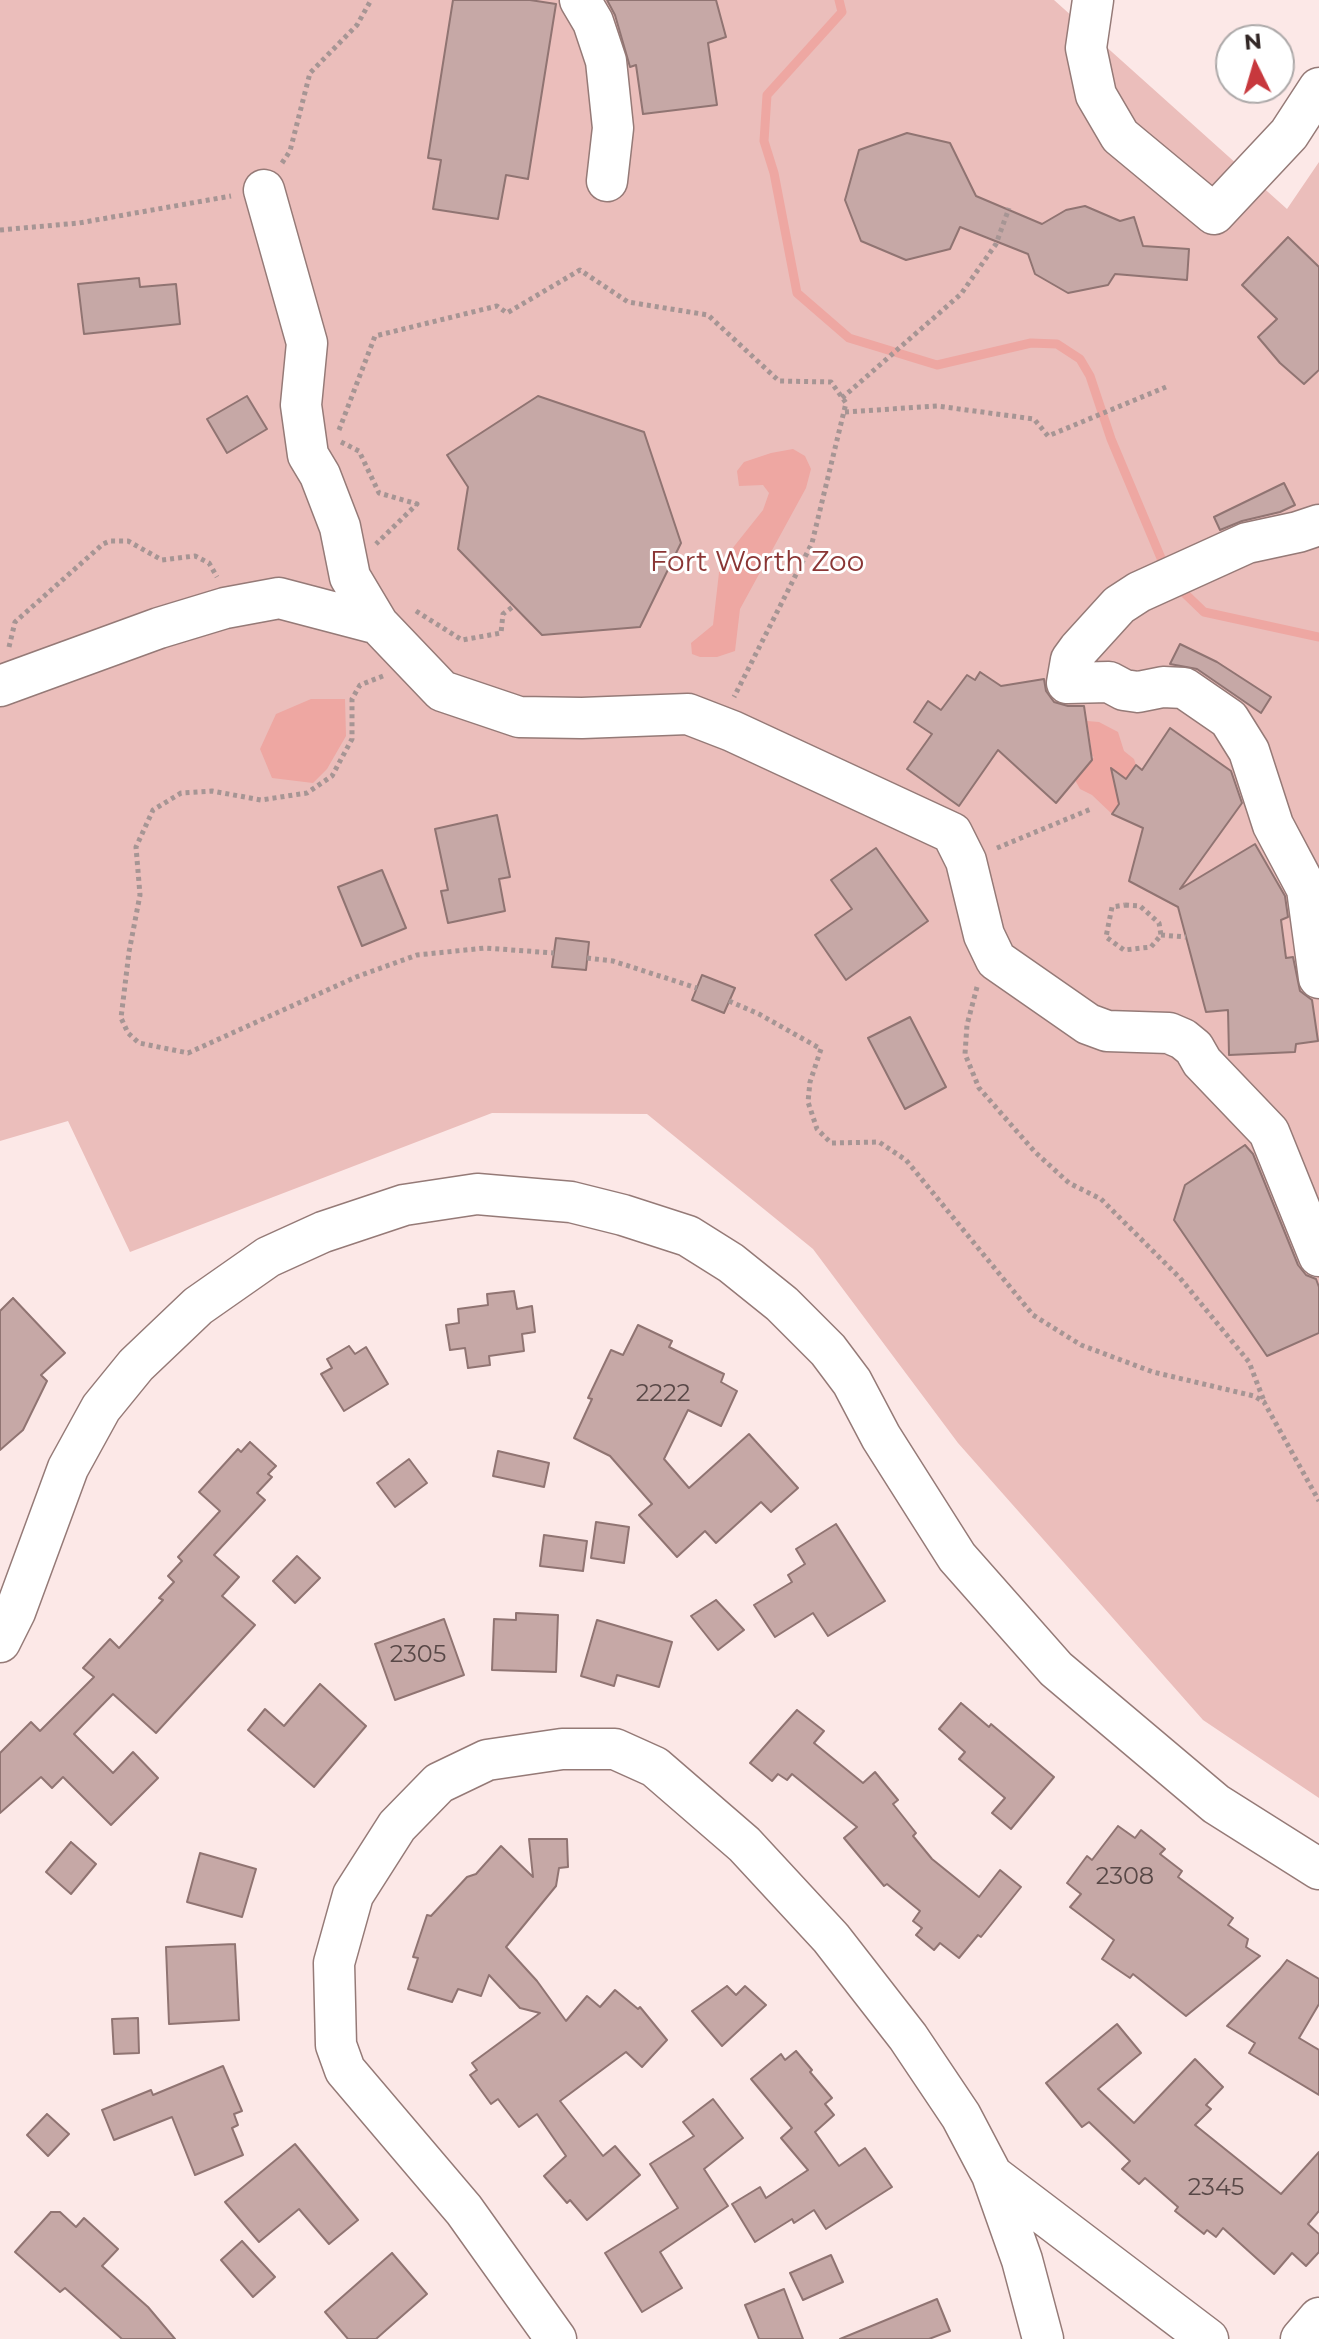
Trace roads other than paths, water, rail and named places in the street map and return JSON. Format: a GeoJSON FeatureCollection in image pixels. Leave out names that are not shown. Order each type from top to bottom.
{"type":"FeatureCollection","features":[{"type":"Feature","properties":{"kind":"street"},"geometry":{"type":"LineString","coordinates":[[580,0],[593,22],[606,61],[613,128],[607,181]]}},
{"type":"Feature","properties":{"kind":"street"},"geometry":{"type":"LineString","coordinates":[[1093,0],[1086,48],[1096,95],[1120,136],[1214,214],[1289,134],[1319,88]]}},
{"type":"Feature","properties":{"kind":"street"},"geometry":{"type":"LineString","coordinates":[[264,190],[307,343],[301,405],[308,455],[320,475],[340,527],[350,577],[392,614],[442,691],[519,717],[688,714],[952,833],[966,861],[984,935],[996,960],[1088,1024],[1107,1031],[1169,1033],[1183,1039],[1269,1132],[1306,1182],[1319,1256]]}},
{"type":"Feature","properties":{"kind":"street"},"geometry":{"type":"LineString","coordinates":[[1319,525],[1233,549],[1139,592],[1119,605],[1079,649],[1071,660],[1067,683],[1109,682],[1124,690],[1138,692],[1163,687],[1184,688],[1229,719],[1249,751],[1273,825],[1307,889],[1319,978]]}},
{"type":"Feature","properties":{"kind":"street"},"geometry":{"type":"LineString","coordinates":[[4,669],[230,607],[279,598],[392,614]]}},
{"type":"Feature","properties":{"kind":"street"},"geometry":{"type":"LineString","coordinates":[[0,1642],[15,1612],[68,1468],[101,1408],[136,1365],[198,1306],[268,1257],[323,1232],[404,1205],[477,1194],[571,1202],[688,1236],[731,1263],[782,1304],[828,1350],[852,1382],[881,1437],[957,1557],[1056,1669],[1216,1804],[1319,1869]]}},
{"type":"Feature","properties":{"kind":"street"},"geometry":{"type":"LineString","coordinates":[[556,2339],[464,2210],[345,2070],[336,2045],[334,1963],[353,1895],[397,1826],[439,1783],[487,1760],[562,1749],[615,1749],[655,1767],[744,1844],[831,1938],[908,2037],[961,2116],[992,2175],[1022,2260],[1043,2339]]}},
{"type":"Feature","properties":{"kind":"street"},"geometry":{"type":"LineString","coordinates":[[992,2175],[1208,2339]]}},
{"type":"Feature","properties":{"kind":"street"},"geometry":{"type":"LineString","coordinates":[[1301,2339],[1319,2318]]}},
{"type":"Feature","properties":{"kind":"waterway"},"geometry":{"type":"LineString","coordinates":[[839,0],[842,12],[767,95],[764,141],[774,173],[797,293],[849,338],[937,365],[1031,343],[1057,344],[1080,359],[1090,376],[1111,439],[1166,570]]}},
{"type":"Feature","properties":{"kind":"waterway"},"geometry":{"type":"LineString","coordinates":[[1176,585],[1204,612],[1319,637]]}},
{"type":"Feature","properties":{"kind":"park label","name":"Fort Worth Zoo"},"geometry":{"type":"Point","coordinates":[757,563]}}]}
